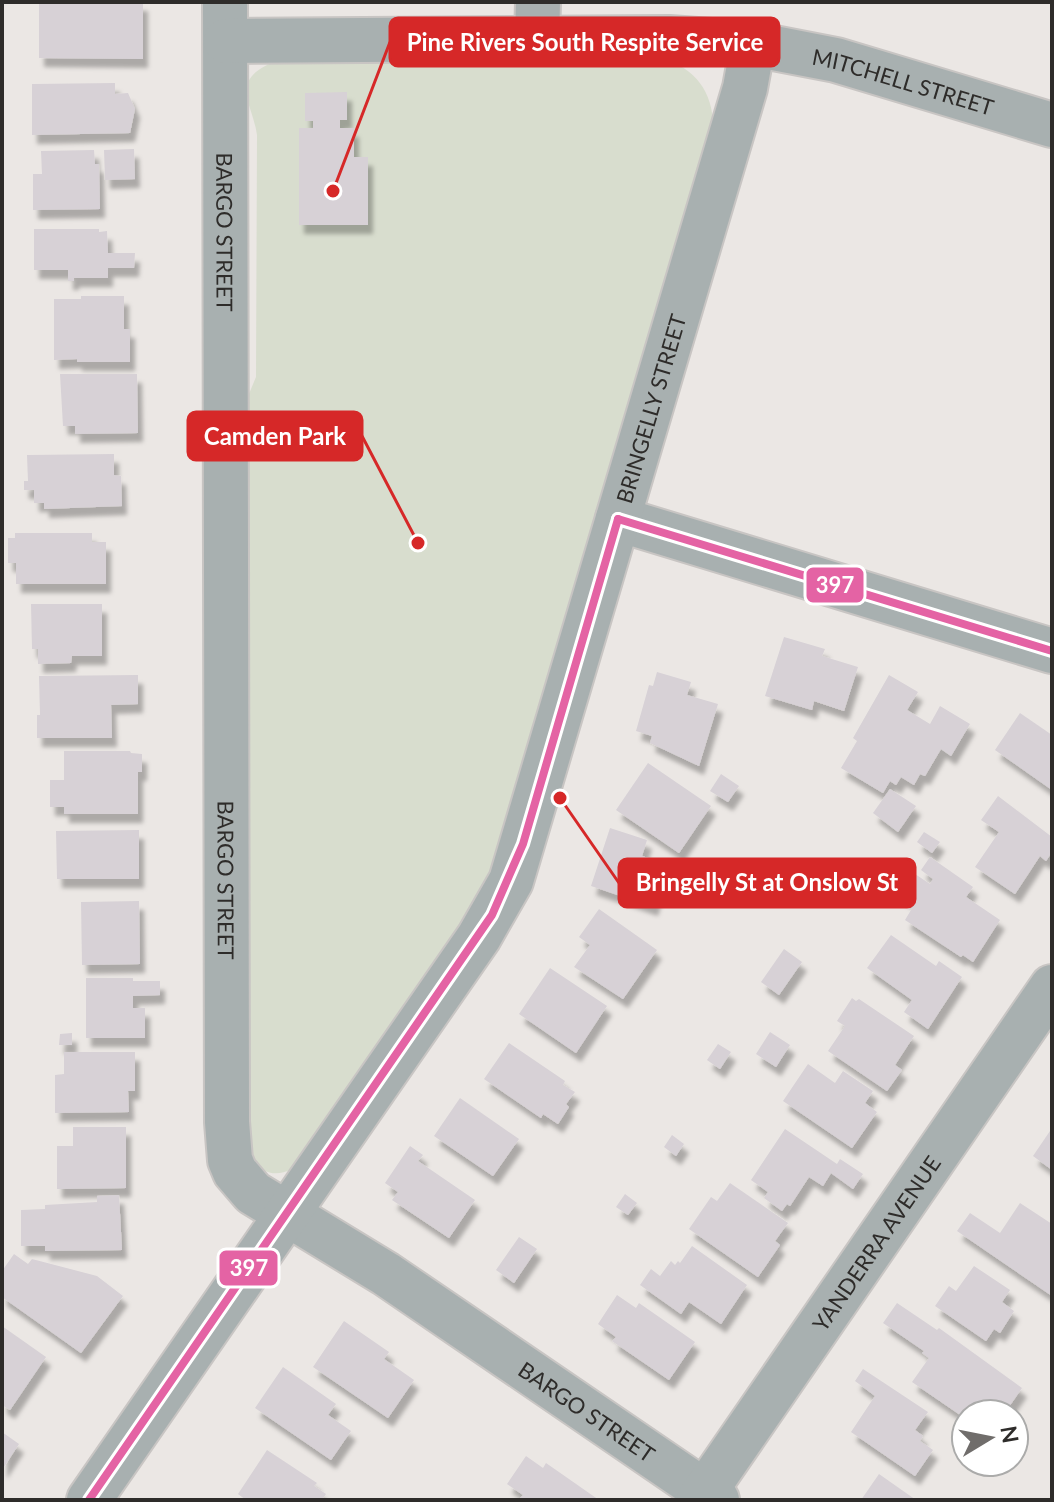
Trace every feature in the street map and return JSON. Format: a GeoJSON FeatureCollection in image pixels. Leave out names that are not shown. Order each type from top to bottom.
{"type":"FeatureCollection","features":[{"type":"Feature","properties":{"kind":"street","name":"MITCHELL STREET"},"geometry":{"type":"LineString","coordinates":[[226,22],[538,20],[669,38],[753,44],[836,60],[1052,125]]}},
{"type":"Feature","properties":{"kind":"street","name":"BARGO STREET"},"geometry":{"type":"LineString","coordinates":[[226,22],[227,1122],[230,1160],[235,1172],[253,1193],[386,1274],[707,1497]]}},
{"type":"Feature","properties":{"kind":"street","name":"BRINGELLY STREET"},"geometry":{"type":"LineString","coordinates":[[89,1500],[479,937],[511,881],[745,88],[753,44]]}},
{"type":"Feature","properties":{"kind":"street"},"geometry":{"type":"LineString","coordinates":[[618,519],[1052,651]]}},
{"type":"Feature","properties":{"kind":"street","name":"YANDERRA AVENUE"},"geometry":{"type":"LineString","coordinates":[[707,1497],[1052,987]]}},
{"type":"Feature","properties":{"kind":"green space"},"geometry":{"type":"Polygon","coordinates":[[[663,59],[685,69],[701,84],[710,104],[713,128],[490,877],[474,908],[292,1169],[271,1173],[256,1163],[248,1150],[246,401],[256,377],[257,135],[248,103],[247,85],[260,69],[274,62],[663,59]]]}},
{"type":"Feature","properties":{"kind":"building"},"geometry":{"type":"Polygon","coordinates":[[[39,2],[143,2],[143,59],[39,58],[39,2]]]}},
{"type":"Feature","properties":{"kind":"building"},"geometry":{"type":"Polygon","coordinates":[[[115,83],[115,94],[128,93],[135,109],[130,133],[32,135],[32,84],[115,83]]]}},
{"type":"Feature","properties":{"kind":"building"},"geometry":{"type":"Polygon","coordinates":[[[347,92],[347,120],[340,120],[340,128],[354,128],[354,157],[368,157],[368,225],[299,225],[299,128],[313,128],[313,121],[305,121],[305,93],[347,92]]]}},
{"type":"Feature","properties":{"kind":"building"},"geometry":{"type":"Polygon","coordinates":[[[134,149],[135,179],[105,180],[104,150],[134,149]]]}},
{"type":"Feature","properties":{"kind":"building"},"geometry":{"type":"Polygon","coordinates":[[[94,150],[95,164],[99,164],[100,209],[33,210],[33,174],[42,174],[41,151],[94,150]]]}},
{"type":"Feature","properties":{"kind":"building"},"geometry":{"type":"Polygon","coordinates":[[[34,229],[107,231],[108,253],[135,253],[134,268],[108,268],[108,278],[74,278],[74,281],[68,281],[68,270],[34,270],[34,229]]]}},
{"type":"Feature","properties":{"kind":"building"},"geometry":{"type":"Polygon","coordinates":[[[81,296],[124,296],[124,329],[130,329],[130,362],[54,360],[54,299],[81,299],[81,296]]]}},
{"type":"Feature","properties":{"kind":"building"},"geometry":{"type":"Polygon","coordinates":[[[60,374],[137,374],[138,433],[75,434],[75,426],[63,426],[60,374]]]}},
{"type":"Feature","properties":{"kind":"building"},"geometry":{"type":"Polygon","coordinates":[[[114,454],[114,475],[121,476],[122,506],[44,509],[44,503],[34,503],[34,490],[24,490],[24,481],[28,481],[27,455],[114,454]]]}},
{"type":"Feature","properties":{"kind":"building"},"geometry":{"type":"Polygon","coordinates":[[[15,533],[92,533],[92,542],[106,542],[106,584],[16,584],[16,563],[8,563],[8,538],[15,538],[15,533]]]}},
{"type":"Feature","properties":{"kind":"building"},"geometry":{"type":"Polygon","coordinates":[[[31,604],[102,604],[102,656],[72,656],[71,663],[38,664],[38,649],[32,649],[31,604]]]}},
{"type":"Feature","properties":{"kind":"building"},"geometry":{"type":"Polygon","coordinates":[[[784,637],[825,649],[822,656],[858,667],[844,711],[814,701],[812,710],[765,696],[784,637]]]}},
{"type":"Feature","properties":{"kind":"building"},"geometry":{"type":"Polygon","coordinates":[[[657,672],[691,682],[687,695],[718,704],[699,766],[650,743],[652,736],[636,731],[649,685],[653,686],[657,672]]]}},
{"type":"Feature","properties":{"kind":"building"},"geometry":{"type":"Polygon","coordinates":[[[138,675],[138,704],[111,705],[112,738],[37,738],[39,676],[138,675]]]}},
{"type":"Feature","properties":{"kind":"building"},"geometry":{"type":"Polygon","coordinates":[[[889,675],[918,692],[907,710],[930,724],[940,706],[970,724],[951,756],[941,749],[925,776],[920,774],[914,785],[901,777],[896,785],[890,781],[883,793],[841,768],[857,741],[853,738],[889,675]]]}},
{"type":"Feature","properties":{"kind":"building"},"geometry":{"type":"Polygon","coordinates":[[[1020,713],[1052,735],[1052,790],[995,750],[1020,713]]]}},
{"type":"Feature","properties":{"kind":"building"},"geometry":{"type":"Polygon","coordinates":[[[64,751],[130,751],[142,754],[142,772],[138,772],[138,814],[64,814],[64,807],[50,807],[50,780],[64,780],[64,751]]]}},
{"type":"Feature","properties":{"kind":"building"},"geometry":{"type":"Polygon","coordinates":[[[648,763],[711,806],[679,853],[616,810],[648,763]]]}},
{"type":"Feature","properties":{"kind":"building"},"geometry":{"type":"Polygon","coordinates":[[[721,774],[739,786],[728,802],[710,791],[721,774]]]}},
{"type":"Feature","properties":{"kind":"building"},"geometry":{"type":"Polygon","coordinates":[[[890,789],[916,806],[898,832],[873,813],[890,789]]]}},
{"type":"Feature","properties":{"kind":"building"},"geometry":{"type":"Polygon","coordinates":[[[998,796],[1052,837],[1052,852],[1046,861],[1040,856],[1015,894],[975,867],[999,832],[981,820],[998,796]]]}},
{"type":"Feature","properties":{"kind":"building"},"geometry":{"type":"Polygon","coordinates":[[[610,828],[647,840],[642,856],[667,864],[653,907],[591,886],[610,828]]]}},
{"type":"Feature","properties":{"kind":"building"},"geometry":{"type":"Polygon","coordinates":[[[139,830],[139,879],[57,879],[56,831],[139,830]]]}},
{"type":"Feature","properties":{"kind":"building"},"geometry":{"type":"Polygon","coordinates":[[[924,832],[940,842],[932,853],[917,842],[924,832]]]}},
{"type":"Feature","properties":{"kind":"building"},"geometry":{"type":"Polygon","coordinates":[[[930,857],[973,887],[966,897],[1000,920],[973,962],[905,920],[914,905],[897,893],[912,872],[930,884],[933,879],[921,870],[930,857]]]}},
{"type":"Feature","properties":{"kind":"building"},"geometry":{"type":"Polygon","coordinates":[[[139,901],[140,964],[82,965],[81,902],[139,901]]]}},
{"type":"Feature","properties":{"kind":"building"},"geometry":{"type":"Polygon","coordinates":[[[599,909],[657,950],[623,999],[574,967],[590,945],[579,937],[599,909]]]}},
{"type":"Feature","properties":{"kind":"building"},"geometry":{"type":"Polygon","coordinates":[[[891,935],[936,966],[939,961],[962,977],[928,1029],[904,1012],[912,1000],[867,968],[891,935]]]}},
{"type":"Feature","properties":{"kind":"building"},"geometry":{"type":"Polygon","coordinates":[[[784,949],[802,962],[779,995],[761,982],[784,949]]]}},
{"type":"Feature","properties":{"kind":"building"},"geometry":{"type":"Polygon","coordinates":[[[550,968],[607,1006],[576,1053],[519,1014],[550,968]]]}},
{"type":"Feature","properties":{"kind":"building"},"geometry":{"type":"Polygon","coordinates":[[[86,978],[160,981],[160,995],[133,996],[133,1008],[145,1008],[145,1038],[86,1038],[86,978]]]}},
{"type":"Feature","properties":{"kind":"building"},"geometry":{"type":"Polygon","coordinates":[[[852,998],[856,1001],[859,999],[914,1036],[895,1065],[902,1070],[887,1091],[828,1051],[845,1026],[837,1021],[852,998]]]}},
{"type":"Feature","properties":{"kind":"building"},"geometry":{"type":"Polygon","coordinates":[[[770,1032],[790,1045],[776,1067],[756,1054],[770,1032]]]}},
{"type":"Feature","properties":{"kind":"building"},"geometry":{"type":"Polygon","coordinates":[[[72,1033],[72,1045],[59,1045],[60,1034],[72,1033]]]}},
{"type":"Feature","properties":{"kind":"building"},"geometry":{"type":"Polygon","coordinates":[[[509,1043],[565,1081],[563,1085],[575,1092],[558,1124],[543,1114],[541,1118],[484,1079],[509,1043]]]}},
{"type":"Feature","properties":{"kind":"building"},"geometry":{"type":"Polygon","coordinates":[[[718,1044],[731,1052],[720,1069],[707,1060],[718,1044]]]}},
{"type":"Feature","properties":{"kind":"building"},"geometry":{"type":"Polygon","coordinates":[[[64,1052],[135,1052],[135,1091],[128,1091],[129,1112],[55,1113],[55,1075],[64,1074],[64,1052]]]}},
{"type":"Feature","properties":{"kind":"building"},"geometry":{"type":"Polygon","coordinates":[[[808,1064],[835,1083],[843,1071],[873,1091],[865,1103],[877,1112],[852,1148],[783,1101],[808,1064]]]}},
{"type":"Feature","properties":{"kind":"building"},"geometry":{"type":"Polygon","coordinates":[[[460,1098],[519,1139],[493,1176],[434,1136],[460,1098]]]}},
{"type":"Feature","properties":{"kind":"building"},"geometry":{"type":"Polygon","coordinates":[[[73,1127],[126,1127],[126,1188],[57,1189],[57,1146],[73,1146],[73,1127]]]}},
{"type":"Feature","properties":{"kind":"building"},"geometry":{"type":"Polygon","coordinates":[[[1052,1128],[1052,1170],[1033,1156],[1052,1128]]]}},
{"type":"Feature","properties":{"kind":"building"},"geometry":{"type":"Polygon","coordinates":[[[785,1129],[837,1164],[840,1159],[863,1174],[853,1189],[831,1173],[823,1186],[809,1177],[790,1206],[787,1204],[782,1211],[764,1198],[768,1192],[751,1180],[785,1129]]]}},
{"type":"Feature","properties":{"kind":"building"},"geometry":{"type":"Polygon","coordinates":[[[672,1135],[684,1144],[676,1156],[664,1147],[672,1135]]]}},
{"type":"Feature","properties":{"kind":"building"},"geometry":{"type":"Polygon","coordinates":[[[410,1146],[423,1155],[418,1161],[475,1200],[449,1238],[392,1200],[398,1192],[385,1183],[410,1146]]]}},
{"type":"Feature","properties":{"kind":"building"},"geometry":{"type":"Polygon","coordinates":[[[730,1183],[788,1223],[775,1241],[780,1245],[758,1277],[689,1229],[711,1197],[717,1201],[730,1183]]]}},
{"type":"Feature","properties":{"kind":"building"},"geometry":{"type":"Polygon","coordinates":[[[625,1194],[637,1203],[628,1215],[616,1207],[625,1194]]]}},
{"type":"Feature","properties":{"kind":"building"},"geometry":{"type":"Polygon","coordinates":[[[119,1195],[122,1250],[45,1251],[45,1246],[21,1246],[21,1210],[45,1209],[45,1205],[97,1202],[97,1196],[119,1195]]]}},
{"type":"Feature","properties":{"kind":"building"},"geometry":{"type":"Polygon","coordinates":[[[1020,1203],[1052,1224],[1052,1296],[957,1231],[970,1213],[1000,1233],[1020,1203]]]}},
{"type":"Feature","properties":{"kind":"building"},"geometry":{"type":"Polygon","coordinates":[[[519,1237],[537,1249],[514,1283],[496,1270],[519,1237]]]}},
{"type":"Feature","properties":{"kind":"building"},"geometry":{"type":"Polygon","coordinates":[[[692,1246],[747,1285],[721,1324],[689,1302],[681,1314],[640,1285],[651,1269],[660,1276],[671,1261],[675,1265],[678,1261],[680,1263],[692,1246]]]}},
{"type":"Feature","properties":{"kind":"building"},"geometry":{"type":"Polygon","coordinates":[[[14,1254],[28,1264],[32,1259],[97,1276],[123,1296],[81,1353],[2,1297],[2,1271],[14,1254]]]}},
{"type":"Feature","properties":{"kind":"building"},"geometry":{"type":"Polygon","coordinates":[[[974,1266],[1010,1290],[1002,1302],[1014,1311],[1000,1333],[994,1329],[986,1341],[935,1306],[949,1286],[956,1291],[974,1266]]]}},
{"type":"Feature","properties":{"kind":"building"},"geometry":{"type":"Polygon","coordinates":[[[617,1295],[636,1308],[639,1303],[695,1342],[669,1380],[612,1341],[616,1337],[598,1324],[617,1295]]]}},
{"type":"Feature","properties":{"kind":"building"},"geometry":{"type":"Polygon","coordinates":[[[897,1303],[937,1330],[939,1328],[1022,1388],[1015,1398],[950,1398],[950,1408],[912,1382],[929,1358],[922,1353],[924,1351],[883,1323],[897,1303]]]}},
{"type":"Feature","properties":{"kind":"building"},"geometry":{"type":"Polygon","coordinates":[[[344,1321],[389,1352],[384,1359],[414,1380],[388,1418],[313,1367],[344,1321]]]}},
{"type":"Feature","properties":{"kind":"building"},"geometry":{"type":"Polygon","coordinates":[[[2,1326],[46,1357],[10,1410],[2,1405],[2,1326]]]}},
{"type":"Feature","properties":{"kind":"building"},"geometry":{"type":"Polygon","coordinates":[[[283,1367],[336,1404],[328,1415],[351,1431],[331,1460],[255,1408],[283,1367]]]}},
{"type":"Feature","properties":{"kind":"building"},"geometry":{"type":"Polygon","coordinates":[[[863,1369],[928,1412],[915,1430],[923,1436],[920,1441],[933,1450],[915,1476],[851,1432],[875,1396],[855,1381],[863,1369]]]}},
{"type":"Feature","properties":{"kind":"building"},"geometry":{"type":"Polygon","coordinates":[[[2,1432],[19,1444],[2,1470],[2,1432]]]}},
{"type":"Feature","properties":{"kind":"building"},"geometry":{"type":"Polygon","coordinates":[[[267,1450],[317,1483],[314,1486],[326,1494],[322,1500],[246,1500],[238,1494],[267,1450]]]}},
{"type":"Feature","properties":{"kind":"building"},"geometry":{"type":"Polygon","coordinates":[[[526,1456],[543,1468],[546,1463],[599,1500],[523,1500],[520,1498],[523,1495],[507,1484],[526,1456]]]}},
{"type":"Feature","properties":{"kind":"building"},"geometry":{"type":"Polygon","coordinates":[[[879,1474],[916,1500],[861,1500],[879,1474]]]}},
{"type":"Feature","properties":{"kind":"transit line","name":"397"},"geometry":{"type":"LineString","coordinates":[[618,519],[1052,651]]}},
{"type":"Feature","properties":{"kind":"transit line","name":"397"},"geometry":{"type":"LineString","coordinates":[[89,1500],[492,915],[523,844],[618,519]]}},
{"type":"Feature","properties":{"kind":"place","name":"Pine Rivers South Respite Service"},"geometry":{"type":"Point","coordinates":[333,191]}},
{"type":"Feature","properties":{"kind":"place","name":"Camden Park"},"geometry":{"type":"Point","coordinates":[418,543]}},
{"type":"Feature","properties":{"kind":"place","name":"Bringelly St at Onslow St"},"geometry":{"type":"Point","coordinates":[560,798]}}]}
